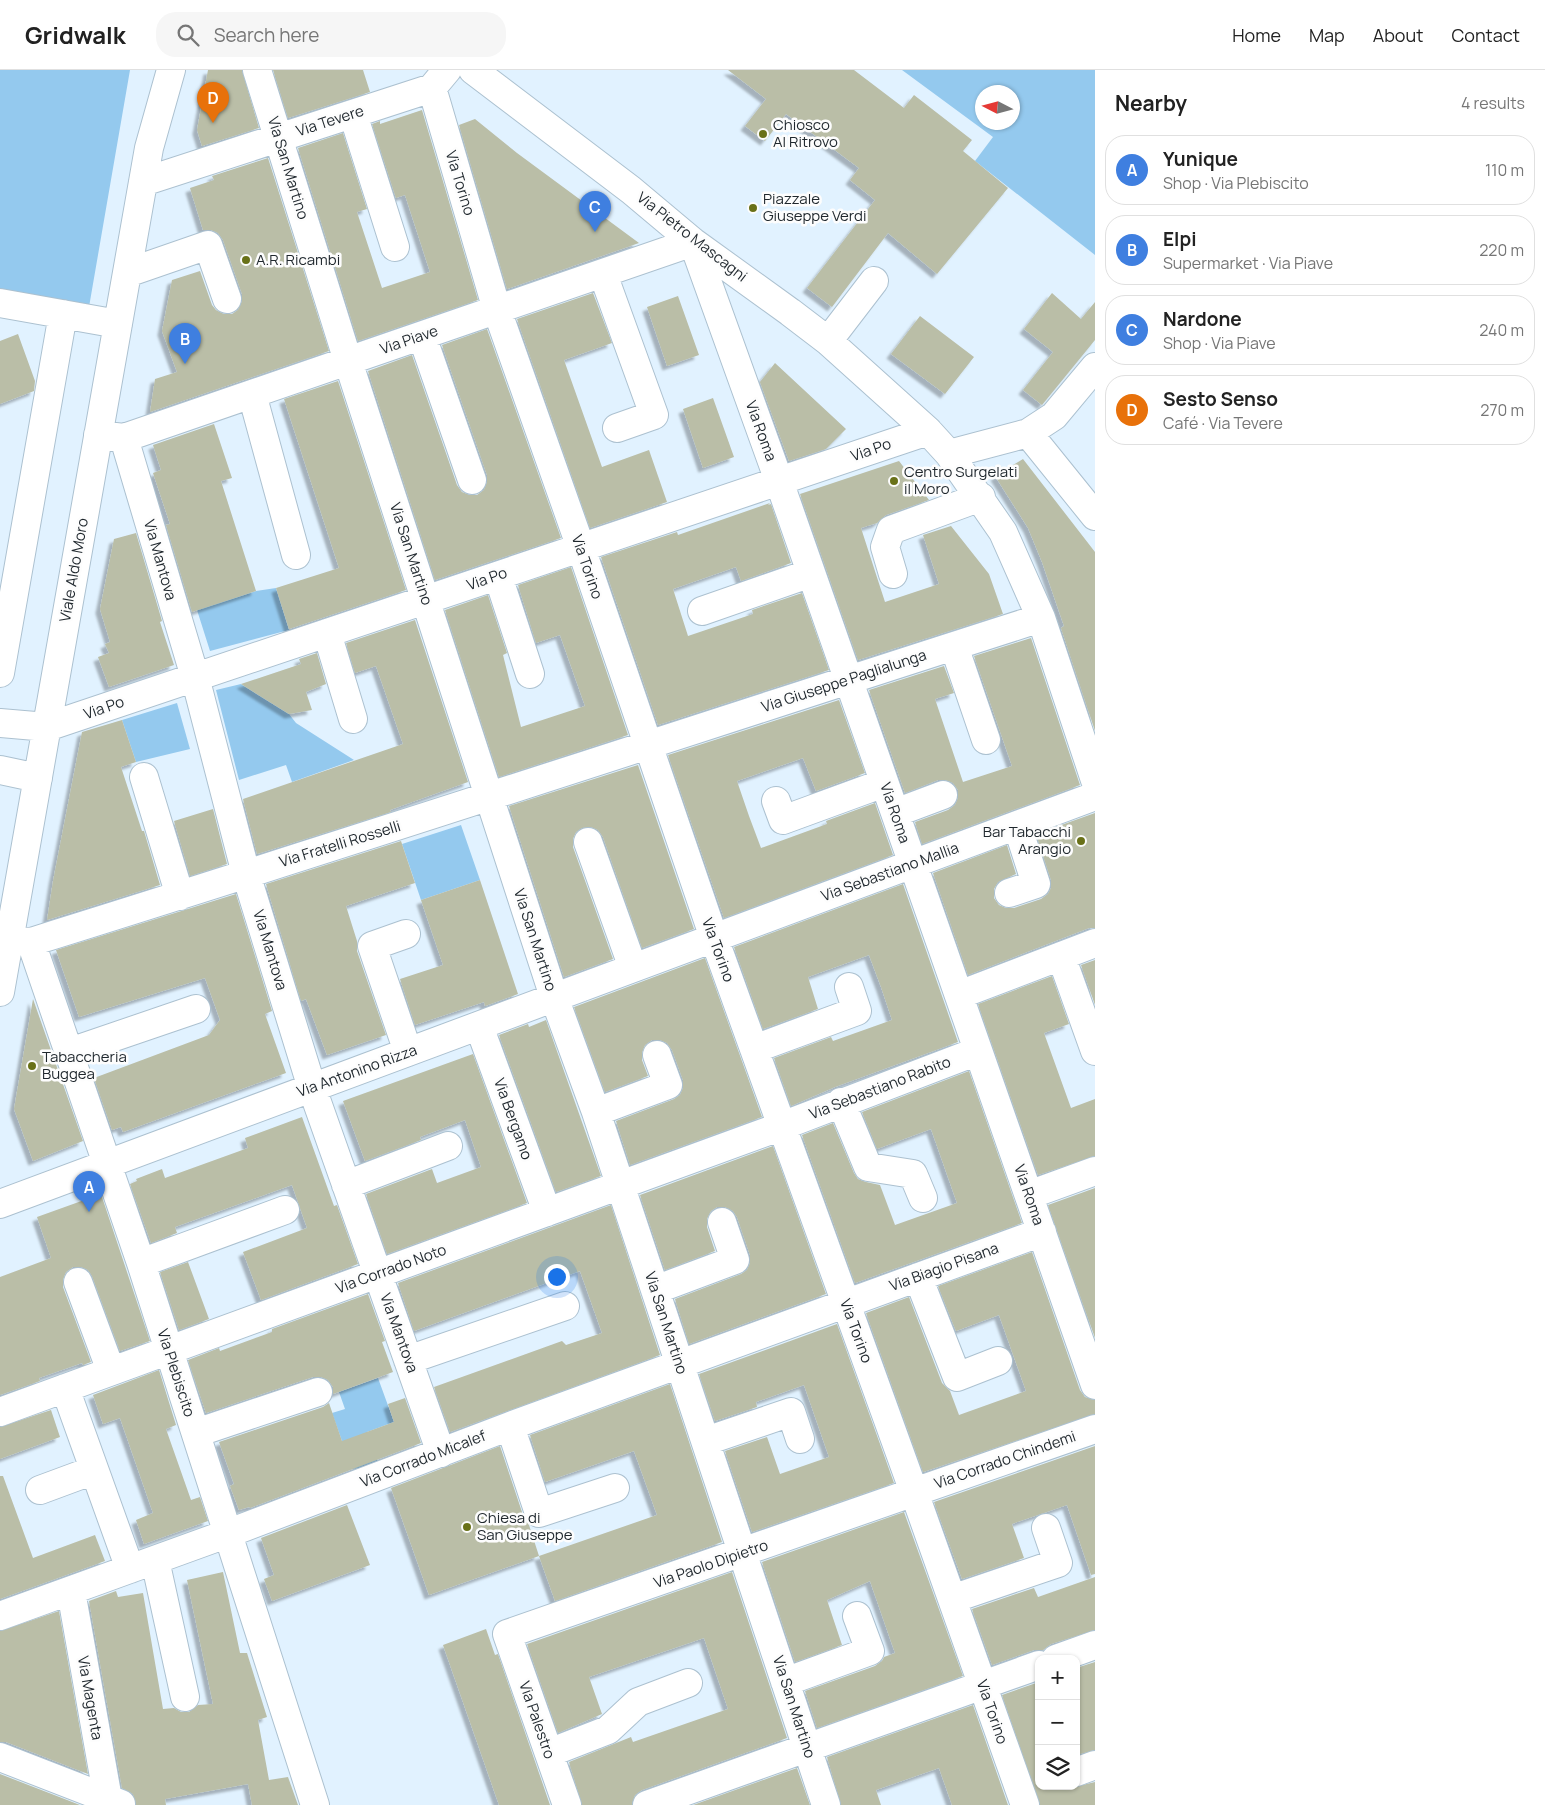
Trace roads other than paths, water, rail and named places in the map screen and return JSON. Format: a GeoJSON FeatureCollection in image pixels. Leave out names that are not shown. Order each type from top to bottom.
{"type":"FeatureCollection","features":[{"type":"Feature","properties":{"kind":"street"},"geometry":{"type":"LineString","coordinates":[[149,148],[154,70]]}},
{"type":"Feature","properties":{"kind":"street"},"geometry":{"type":"LineString","coordinates":[[149,148],[171,70]]}},
{"type":"Feature","properties":{"kind":"street","name":"Via San Martino"},"geometry":{"type":"LineString","coordinates":[[257,70],[348,361],[554,997],[596,1112],[826,1805]]}},
{"type":"Feature","properties":{"kind":"street","name":"Via Pietro Mascagni"},"geometry":{"type":"LineString","coordinates":[[473,70],[632,190],[693,242],[828,342],[928,431],[949,454],[981,497],[1003,532],[1041,618],[1095,780]]}},
{"type":"Feature","properties":{"kind":"street","name":"Via Tevere"},"geometry":{"type":"LineString","coordinates":[[143,182],[353,114],[439,79]]}},
{"type":"Feature","properties":{"kind":"street","name":"Via Torino"},"geometry":{"type":"LineString","coordinates":[[439,79],[498,310],[714,938],[983,1685],[1028,1795]]}},
{"type":"Feature","properties":{"kind":"street"},"geometry":{"type":"LineString","coordinates":[[353,114],[395,247]]}},
{"type":"Feature","properties":{"kind":"street","name":"Viale Aldo Moro"},"geometry":{"type":"LineString","coordinates":[[0,992],[20,940],[38,778],[47,727],[111,437],[118,324],[149,148]]}},
{"type":"Feature","properties":{"kind":"street","name":"Via Piave"},"geometry":{"type":"LineString","coordinates":[[111,437],[252,394],[693,242]]}},
{"type":"Feature","properties":{"kind":"street","name":"Via Roma"},"geometry":{"type":"LineString","coordinates":[[693,242],[779,481],[1095,1385]]}},
{"type":"Feature","properties":{"kind":"street"},"geometry":{"type":"LineString","coordinates":[[127,273],[208,245],[227,300]]}},
{"type":"Feature","properties":{"kind":"street"},"geometry":{"type":"LineString","coordinates":[[603,274],[654,415],[617,428]]}},
{"type":"Feature","properties":{"kind":"street"},"geometry":{"type":"LineString","coordinates":[[828,342],[874,281]]}},
{"type":"Feature","properties":{"kind":"street"},"geometry":{"type":"LineString","coordinates":[[0,303],[118,324]]}},
{"type":"Feature","properties":{"kind":"street"},"geometry":{"type":"LineString","coordinates":[[0,672],[62,314]]}},
{"type":"Feature","properties":{"kind":"street"},"geometry":{"type":"LineString","coordinates":[[422,336],[472,480]]}},
{"type":"Feature","properties":{"kind":"street"},"geometry":{"type":"LineString","coordinates":[[949,454],[1028,433],[1054,416],[1095,368]]}},
{"type":"Feature","properties":{"kind":"street"},"geometry":{"type":"LineString","coordinates":[[252,394],[296,555]]}},
{"type":"Feature","properties":{"kind":"street","name":"Via Po"},"geometry":{"type":"LineString","coordinates":[[47,727],[928,431]]}},
{"type":"Feature","properties":{"kind":"street"},"geometry":{"type":"LineString","coordinates":[[1028,433],[1095,516]]}},
{"type":"Feature","properties":{"kind":"street","name":"Via Mantova"},"geometry":{"type":"LineString","coordinates":[[111,437],[195,677],[246,874],[312,1088],[441,1453]]}},
{"type":"Feature","properties":{"kind":"street"},"geometry":{"type":"LineString","coordinates":[[893,574],[885,547],[891,530],[981,497]]}},
{"type":"Feature","properties":{"kind":"street"},"geometry":{"type":"LineString","coordinates":[[702,611],[811,573]]}},
{"type":"Feature","properties":{"kind":"street"},"geometry":{"type":"LineString","coordinates":[[498,576],[530,674]]}},
{"type":"Feature","properties":{"kind":"street","name":"Via Giuseppe Paglialunga"},"geometry":{"type":"LineString","coordinates":[[648,744],[1041,618]]}},
{"type":"Feature","properties":{"kind":"street"},"geometry":{"type":"LineString","coordinates":[[327,633],[353,719]]}},
{"type":"Feature","properties":{"kind":"street"},"geometry":{"type":"LineString","coordinates":[[954,646],[986,740]]}},
{"type":"Feature","properties":{"kind":"street"},"geometry":{"type":"LineString","coordinates":[[0,723],[47,727]]}},
{"type":"Feature","properties":{"kind":"street","name":"Via Fratelli Rosselli"},"geometry":{"type":"LineString","coordinates":[[20,940],[180,896],[489,798],[648,744]]}},
{"type":"Feature","properties":{"kind":"street"},"geometry":{"type":"LineString","coordinates":[[0,770],[38,778]]}},
{"type":"Feature","properties":{"kind":"street"},"geometry":{"type":"LineString","coordinates":[[144,777],[180,896]]}},
{"type":"Feature","properties":{"kind":"street"},"geometry":{"type":"LineString","coordinates":[[776,801],[783,820],[884,783]]}},
{"type":"Feature","properties":{"kind":"street"},"geometry":{"type":"LineString","coordinates":[[895,813],[943,795]]}},
{"type":"Feature","properties":{"kind":"street","name":"Via Sebastiano Mallia"},"geometry":{"type":"LineString","coordinates":[[714,938],[1095,796]]}},
{"type":"Feature","properties":{"kind":"street"},"geometry":{"type":"LineString","coordinates":[[1010,893],[1036,884],[1017,825]]}},
{"type":"Feature","properties":{"kind":"street"},"geometry":{"type":"LineString","coordinates":[[588,842],[633,968]]}},
{"type":"Feature","properties":{"kind":"street"},"geometry":{"type":"LineString","coordinates":[[406,934],[372,946],[408,1052]]}},
{"type":"Feature","properties":{"kind":"street","name":"Via Antonino Rizza"},"geometry":{"type":"LineString","coordinates":[[0,1204],[714,938]]}},
{"type":"Feature","properties":{"kind":"street","name":"Via Plebiscito"},"geometry":{"type":"LineString","coordinates":[[20,940],[70,1052],[229,1533],[315,1805]]}},
{"type":"Feature","properties":{"kind":"street"},"geometry":{"type":"LineString","coordinates":[[959,995],[1095,943]]}},
{"type":"Feature","properties":{"kind":"street"},"geometry":{"type":"LineString","coordinates":[[1061,956],[1095,1051]]}},
{"type":"Feature","properties":{"kind":"street"},"geometry":{"type":"LineString","coordinates":[[754,1049],[857,1011],[849,988]]}},
{"type":"Feature","properties":{"kind":"street"},"geometry":{"type":"LineString","coordinates":[[70,1052],[196,1009]]}},
{"type":"Feature","properties":{"kind":"street","name":"Via Bergamo"},"geometry":{"type":"LineString","coordinates":[[479,1026],[547,1212]]}},
{"type":"Feature","properties":{"kind":"street","name":"Via Sebastiano Rabito"},"geometry":{"type":"LineString","coordinates":[[782,1126],[978,1051]]}},
{"type":"Feature","properties":{"kind":"street"},"geometry":{"type":"LineString","coordinates":[[596,1112],[668,1084],[657,1056]]}},
{"type":"Feature","properties":{"kind":"street"},"geometry":{"type":"LineString","coordinates":[[841,1102],[868,1167],[914,1174],[923,1198]]}},
{"type":"Feature","properties":{"kind":"street","name":"Via Corrado Noto"},"geometry":{"type":"LineString","coordinates":[[0,1412],[782,1126]]}},
{"type":"Feature","properties":{"kind":"street"},"geometry":{"type":"LineString","coordinates":[[346,1185],[448,1146]]}},
{"type":"Feature","properties":{"kind":"street"},"geometry":{"type":"LineString","coordinates":[[1029,1195],[1095,1171]]}},
{"type":"Feature","properties":{"kind":"street"},"geometry":{"type":"LineString","coordinates":[[141,1263],[285,1210]]}},
{"type":"Feature","properties":{"kind":"street"},"geometry":{"type":"LineString","coordinates":[[655,1290],[736,1260],[722,1222]]}},
{"type":"Feature","properties":{"kind":"street","name":"Via Biagio Pisana"},"geometry":{"type":"LineString","coordinates":[[846,1303],[1042,1232]]}},
{"type":"Feature","properties":{"kind":"street"},"geometry":{"type":"LineString","coordinates":[[918,1277],[956,1377],[998,1361]]}},
{"type":"Feature","properties":{"kind":"street"},"geometry":{"type":"LineString","coordinates":[[78,1282],[111,1371]]}},
{"type":"Feature","properties":{"kind":"street","name":"Via Corrado Micalef"},"geometry":{"type":"LineString","coordinates":[[0,1616],[229,1533],[510,1426],[846,1303]]}},
{"type":"Feature","properties":{"kind":"street"},"geometry":{"type":"LineString","coordinates":[[408,1360],[565,1306]]}},
{"type":"Feature","properties":{"kind":"street"},"geometry":{"type":"LineString","coordinates":[[64,1388],[94,1470],[143,1564],[185,1698]]}},
{"type":"Feature","properties":{"kind":"street"},"geometry":{"type":"LineString","coordinates":[[196,1433],[318,1392]]}},
{"type":"Feature","properties":{"kind":"street"},"geometry":{"type":"LineString","coordinates":[[706,1442],[791,1412],[800,1440]]}},
{"type":"Feature","properties":{"kind":"street"},"geometry":{"type":"LineString","coordinates":[[510,1426],[539,1513],[616,1488]]}},
{"type":"Feature","properties":{"kind":"street","name":"Via Corrado Chindemi"},"geometry":{"type":"LineString","coordinates":[[914,1492],[1095,1429]]}},
{"type":"Feature","properties":{"kind":"street"},"geometry":{"type":"LineString","coordinates":[[40,1490],[94,1470]]}},
{"type":"Feature","properties":{"kind":"street","name":"Via Paolo Dipietro"},"geometry":{"type":"LineString","coordinates":[[507,1634],[914,1492]]}},
{"type":"Feature","properties":{"kind":"street"},"geometry":{"type":"LineString","coordinates":[[952,1599],[1058,1563],[1046,1528]]}},
{"type":"Feature","properties":{"kind":"street","name":"Via Magenta"},"geometry":{"type":"LineString","coordinates":[[70,1590],[114,1803]]}},
{"type":"Feature","properties":{"kind":"street"},"geometry":{"type":"LineString","coordinates":[[785,1682],[870,1651],[857,1616]]}},
{"type":"Feature","properties":{"kind":"street","name":"Via Palestro"},"geometry":{"type":"LineString","coordinates":[[507,1634],[567,1805]]}},
{"type":"Feature","properties":{"kind":"street"},"geometry":{"type":"LineString","coordinates":[[1067,1655],[1095,1645]]}},
{"type":"Feature","properties":{"kind":"street"},"geometry":{"type":"LineString","coordinates":[[647,1805],[1035,1666]]}},
{"type":"Feature","properties":{"kind":"street"},"geometry":{"type":"LineString","coordinates":[[549,1753],[608,1730],[638,1702],[688,1683]]}},
{"type":"Feature","properties":{"kind":"street"},"geometry":{"type":"LineString","coordinates":[[0,1757],[114,1803]]}},
{"type":"Feature","properties":{"kind":"street"},"geometry":{"type":"LineString","coordinates":[[1080,1771],[1095,1765]]}},
{"type":"Feature","properties":{"kind":"place","name":"Sesto Senso"},"geometry":{"type":"Point","coordinates":[213,123]}},
{"type":"Feature","properties":{"kind":"place","name":"Chiosco Al Ritrovo"},"geometry":{"type":"Point","coordinates":[763,134]}},
{"type":"Feature","properties":{"kind":"place","name":"Piazzale Giuseppe Verdi"},"geometry":{"type":"Point","coordinates":[753,208]}},
{"type":"Feature","properties":{"kind":"place","name":"Nardone"},"geometry":{"type":"Point","coordinates":[595,232]}},
{"type":"Feature","properties":{"kind":"place","name":"A.R. Ricambi"},"geometry":{"type":"Point","coordinates":[246,260]}},
{"type":"Feature","properties":{"kind":"place","name":"Elpi"},"geometry":{"type":"Point","coordinates":[185,364]}},
{"type":"Feature","properties":{"kind":"place","name":"Centro Surgelati il Moro"},"geometry":{"type":"Point","coordinates":[894,481]}},
{"type":"Feature","properties":{"kind":"place","name":"Bar Tabacchi Arangio"},"geometry":{"type":"Point","coordinates":[1081,841]}},
{"type":"Feature","properties":{"kind":"place","name":"Tabaccheria Buggea"},"geometry":{"type":"Point","coordinates":[32,1066]}},
{"type":"Feature","properties":{"kind":"place","name":"Yunique"},"geometry":{"type":"Point","coordinates":[89,1212]}},
{"type":"Feature","properties":{"kind":"place","name":"Chiesa di San Giuseppe"},"geometry":{"type":"Point","coordinates":[467,1527]}}]}
